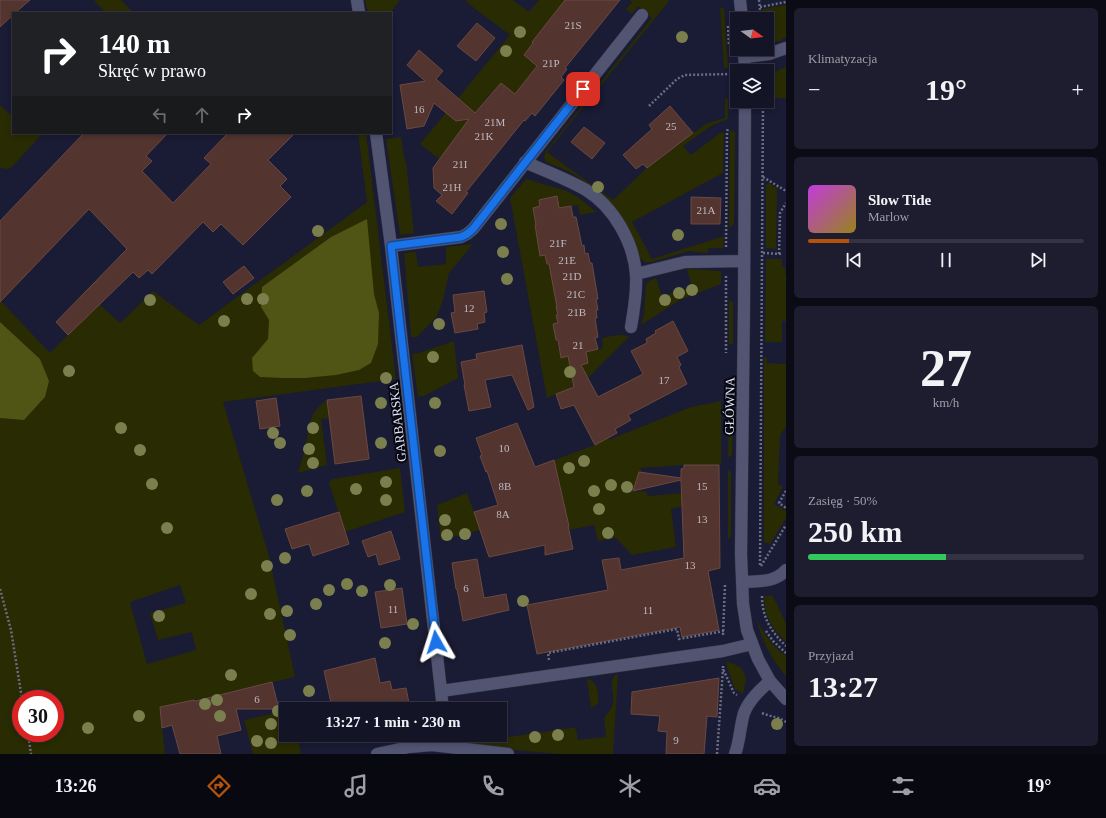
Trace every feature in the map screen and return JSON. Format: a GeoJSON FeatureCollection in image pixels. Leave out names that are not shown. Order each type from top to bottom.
{"type":"FeatureCollection","features":[{"type":"Feature","properties":{"kind":"street"},"geometry":{"type":"LineString","coordinates":[[357,0],[359,12]]}},
{"type":"Feature","properties":{"kind":"street"},"geometry":{"type":"LineString","coordinates":[[740,0],[741,12]]}},
{"type":"Feature","properties":{"kind":"street"},"geometry":{"type":"LineString","coordinates":[[391,246],[461,237],[473,229],[642,15]]}},
{"type":"Feature","properties":{"kind":"street"},"geometry":{"type":"LineString","coordinates":[[774,52],[786,48]]}},
{"type":"Feature","properties":{"kind":"street","name":"GŁÓWNA"},"geometry":{"type":"LineString","coordinates":[[745,108],[742,582],[745,617],[752,644],[758,659],[770,680],[786,699]]}},
{"type":"Feature","properties":{"kind":"street","name":"GARBARSKA"},"geometry":{"type":"LineString","coordinates":[[376,134],[391,246],[442,702]]}},
{"type":"Feature","properties":{"kind":"street"},"geometry":{"type":"LineString","coordinates":[[525,162],[588,191],[615,217],[629,245],[636,274],[636,292],[631,326]]}},
{"type":"Feature","properties":{"kind":"street"},"geometry":{"type":"LineString","coordinates":[[636,274],[685,262],[744,261]]}},
{"type":"Feature","properties":{"kind":"street"},"geometry":{"type":"LineString","coordinates":[[742,582],[771,580],[782,575],[786,570]]}},
{"type":"Feature","properties":{"kind":"street"},"geometry":{"type":"LineString","coordinates":[[441,691],[723,651],[752,644]]}},
{"type":"Feature","properties":{"kind":"street"},"geometry":{"type":"LineString","coordinates":[[735,754],[744,714],[748,705],[770,680]]}},
{"type":"Feature","properties":{"kind":"street"},"geometry":{"type":"LineString","coordinates":[[377,754],[409,747],[447,745],[508,754]]}},
{"type":"Feature","properties":{"kind":"path"},"geometry":{"type":"LineString","coordinates":[[759,0],[760,12]]}},
{"type":"Feature","properties":{"kind":"path"},"geometry":{"type":"LineString","coordinates":[[760,7],[786,2]]}},
{"type":"Feature","properties":{"kind":"path"},"geometry":{"type":"LineString","coordinates":[[649,106],[677,79],[685,75],[730,74]]}},
{"type":"Feature","properties":{"kind":"path"},"geometry":{"type":"LineString","coordinates":[[763,108],[760,566],[762,602],[766,621],[773,632],[786,646]]}},
{"type":"Feature","properties":{"kind":"path"},"geometry":{"type":"LineString","coordinates":[[763,177],[786,191]]}},
{"type":"Feature","properties":{"kind":"path"},"geometry":{"type":"LineString","coordinates":[[763,253],[780,254],[780,213],[786,203]]}},
{"type":"Feature","properties":{"kind":"path"},"geometry":{"type":"LineString","coordinates":[[786,491],[779,503],[786,508]]}},
{"type":"Feature","properties":{"kind":"path"},"geometry":{"type":"LineString","coordinates":[[760,566],[786,525]]}},
{"type":"Feature","properties":{"kind":"path"},"geometry":{"type":"LineString","coordinates":[[0,590],[11,630],[21,690]]}},
{"type":"Feature","properties":{"kind":"path"},"geometry":{"type":"LineString","coordinates":[[542,662],[550,660],[548,653],[677,629],[679,639],[724,632]]}},
{"type":"Feature","properties":{"kind":"path"},"geometry":{"type":"LineString","coordinates":[[717,754],[723,668]]}},
{"type":"Feature","properties":{"kind":"path"},"geometry":{"type":"LineString","coordinates":[[29,742],[31,754]]}},
{"type":"Feature","properties":{"kind":"green space"},"geometry":{"type":"Polygon","coordinates":[[[121,0],[133,12],[105,12],[94,1],[121,0]]]}},
{"type":"Feature","properties":{"kind":"green space"},"geometry":{"type":"Polygon","coordinates":[[[365,0],[400,0],[391,12],[368,12],[365,0]]]}},
{"type":"Feature","properties":{"kind":"green space"},"geometry":{"type":"Polygon","coordinates":[[[467,0],[513,0],[529,12],[539,0],[568,0],[540,31],[524,55],[537,66],[515,94],[501,83],[492,95],[490,94],[439,159],[420,144],[510,35],[466,2],[467,0]]]}},
{"type":"Feature","properties":{"kind":"green space"},"geometry":{"type":"Polygon","coordinates":[[[630,0],[669,1],[547,152],[613,200],[647,168],[693,133],[708,123],[725,118],[725,99],[728,99],[728,119],[711,126],[683,146],[691,155],[720,133],[724,132],[723,173],[632,222],[652,259],[724,236],[723,248],[708,248],[708,253],[689,251],[652,262],[645,262],[640,258],[634,240],[621,217],[598,192],[568,171],[546,162],[544,157],[546,151],[652,18],[638,6],[632,14],[626,9],[632,2],[630,0]]]}},
{"type":"Feature","properties":{"kind":"green space"},"geometry":{"type":"Polygon","coordinates":[[[786,5],[786,37],[782,39],[782,41],[774,42],[774,12],[763,12],[763,9],[786,5]]]}},
{"type":"Feature","properties":{"kind":"green space"},"geometry":{"type":"Polygon","coordinates":[[[720,8],[724,8],[728,68],[724,68],[720,8]]]}},
{"type":"Feature","properties":{"kind":"green space"},"geometry":{"type":"Polygon","coordinates":[[[786,67],[786,98],[774,98],[774,72],[786,67]]]}},
{"type":"Feature","properties":{"kind":"green space"},"geometry":{"type":"Polygon","coordinates":[[[0,105],[12,116],[12,134],[42,134],[12,167],[7,169],[0,168],[0,105]]]}},
{"type":"Feature","properties":{"kind":"green space"},"geometry":{"type":"Polygon","coordinates":[[[730,130],[735,132],[734,224],[729,228],[730,130]]]}},
{"type":"Feature","properties":{"kind":"green space"},"geometry":{"type":"Polygon","coordinates":[[[358,134],[366,134],[396,379],[223,402],[269,556],[295,677],[160,707],[165,754],[0,754],[0,300],[50,353],[99,304],[120,323],[153,291],[199,325],[367,202],[358,134]],[[180,585],[130,602],[147,664],[196,650],[192,632],[158,640],[150,613],[186,603],[180,585]]]}},
{"type":"Feature","properties":{"kind":"green space"},"geometry":{"type":"Polygon","coordinates":[[[401,137],[406,162],[414,233],[400,235],[386,139],[401,137]]]}},
{"type":"Feature","properties":{"kind":"green space"},"geometry":{"type":"Polygon","coordinates":[[[526,179],[567,191],[578,197],[596,212],[580,215],[578,205],[559,208],[557,196],[539,200],[540,206],[535,226],[540,256],[545,255],[547,264],[550,270],[552,270],[559,306],[556,307],[558,323],[553,324],[561,358],[568,356],[570,367],[588,363],[586,352],[603,348],[602,338],[619,335],[629,337],[588,378],[547,398],[510,198],[526,179]]]}},
{"type":"Feature","properties":{"kind":"green space"},"geometry":{"type":"Polygon","coordinates":[[[769,183],[777,188],[776,249],[766,248],[766,185],[769,183]]]}},
{"type":"Feature","properties":{"kind":"green space"},"geometry":{"type":"Polygon","coordinates":[[[367,219],[374,294],[379,313],[378,344],[371,363],[359,370],[336,375],[305,378],[260,377],[253,371],[252,358],[268,339],[269,320],[261,307],[262,287],[331,237],[367,219]]]}},
{"type":"Feature","properties":{"kind":"green space"},"geometry":{"type":"Polygon","coordinates":[[[473,244],[449,273],[443,300],[437,316],[417,337],[411,337],[404,253],[416,252],[418,267],[446,264],[446,247],[473,244]]]}},
{"type":"Feature","properties":{"kind":"green space"},"geometry":{"type":"Polygon","coordinates":[[[766,259],[782,259],[782,266],[786,269],[786,321],[782,321],[782,342],[765,342],[766,259]]]}},
{"type":"Feature","properties":{"kind":"green space"},"geometry":{"type":"Polygon","coordinates":[[[687,269],[721,271],[721,284],[680,300],[641,325],[644,313],[646,284],[656,278],[662,296],[692,287],[687,269]]]}},
{"type":"Feature","properties":{"kind":"green space"},"geometry":{"type":"Polygon","coordinates":[[[729,300],[733,302],[733,344],[729,345],[729,300]]]}},
{"type":"Feature","properties":{"kind":"green space"},"geometry":{"type":"Polygon","coordinates":[[[0,322],[40,359],[49,381],[45,397],[24,420],[0,418],[0,322]]]}},
{"type":"Feature","properties":{"kind":"green space"},"geometry":{"type":"Polygon","coordinates":[[[454,341],[458,378],[424,396],[418,397],[412,354],[454,341]]]}},
{"type":"Feature","properties":{"kind":"green space"},"geometry":{"type":"Polygon","coordinates":[[[764,357],[767,358],[767,363],[786,364],[786,426],[780,436],[778,484],[783,487],[774,504],[786,511],[786,518],[770,544],[764,542],[764,357]]]}},
{"type":"Feature","properties":{"kind":"green space"},"geometry":{"type":"Polygon","coordinates":[[[729,395],[733,397],[732,455],[728,458],[729,395]]]}},
{"type":"Feature","properties":{"kind":"green space"},"geometry":{"type":"Polygon","coordinates":[[[327,400],[329,418],[321,419],[327,465],[298,473],[311,419],[317,409],[327,400]]]}},
{"type":"Feature","properties":{"kind":"green space"},"geometry":{"type":"Polygon","coordinates":[[[721,401],[721,465],[684,465],[640,468],[643,473],[639,472],[633,492],[646,491],[648,496],[683,493],[683,506],[671,509],[676,547],[632,555],[616,538],[598,541],[594,525],[569,530],[569,524],[554,460],[595,445],[608,438],[610,440],[691,407],[721,401]]]}},
{"type":"Feature","properties":{"kind":"green space"},"geometry":{"type":"Polygon","coordinates":[[[400,468],[405,512],[345,532],[329,483],[330,481],[333,479],[400,468]]]}},
{"type":"Feature","properties":{"kind":"green space"},"geometry":{"type":"Polygon","coordinates":[[[728,470],[731,472],[731,536],[728,540],[728,470]]]}},
{"type":"Feature","properties":{"kind":"green space"},"geometry":{"type":"Polygon","coordinates":[[[467,493],[481,530],[441,540],[437,505],[467,493]]]}},
{"type":"Feature","properties":{"kind":"green space"},"geometry":{"type":"Polygon","coordinates":[[[772,595],[786,624],[786,642],[776,631],[767,616],[764,596],[772,595]]]}},
{"type":"Feature","properties":{"kind":"green space"},"geometry":{"type":"Polygon","coordinates":[[[757,621],[777,649],[786,656],[786,676],[768,650],[757,621]]]}},
{"type":"Feature","properties":{"kind":"green space"},"geometry":{"type":"Polygon","coordinates":[[[727,661],[741,667],[746,678],[743,694],[735,689],[727,667],[727,661]]]}},
{"type":"Feature","properties":{"kind":"green space"},"geometry":{"type":"Polygon","coordinates":[[[615,675],[618,675],[613,754],[559,754],[478,747],[464,742],[507,742],[507,737],[571,728],[575,728],[578,740],[606,737],[604,719],[613,703],[613,678],[615,675]]]}},
{"type":"Feature","properties":{"kind":"green space"},"geometry":{"type":"Polygon","coordinates":[[[587,679],[594,682],[598,692],[598,704],[591,708],[587,679]]]}},
{"type":"Feature","properties":{"kind":"green space"},"geometry":{"type":"Polygon","coordinates":[[[279,712],[279,742],[298,742],[301,754],[253,754],[244,720],[279,712]]]}},
{"type":"Feature","properties":{"kind":"building"},"geometry":{"type":"Polygon","coordinates":[[[0,0],[30,0],[16,12],[12,12],[12,16],[0,27],[0,0]]]}},
{"type":"Feature","properties":{"kind":"building"},"geometry":{"type":"Polygon","coordinates":[[[565,0],[620,0],[565,68],[567,69],[561,77],[564,80],[535,116],[532,113],[525,121],[524,120],[466,192],[468,193],[452,214],[436,201],[442,195],[434,188],[433,168],[469,119],[456,121],[434,103],[424,126],[407,129],[400,85],[425,81],[407,65],[419,50],[443,71],[436,79],[475,113],[501,83],[515,94],[537,66],[524,55],[533,43],[532,42],[565,0]]]}},
{"type":"Feature","properties":{"kind":"building"},"geometry":{"type":"Polygon","coordinates":[[[477,23],[495,38],[476,61],[457,46],[477,23]]]}},
{"type":"Feature","properties":{"kind":"building"},"geometry":{"type":"Polygon","coordinates":[[[670,106],[693,133],[647,168],[643,164],[636,169],[623,155],[652,129],[649,125],[670,106]]]}},
{"type":"Feature","properties":{"kind":"building"},"geometry":{"type":"Polygon","coordinates":[[[584,127],[605,143],[592,159],[571,142],[584,127]]]}},
{"type":"Feature","properties":{"kind":"building"},"geometry":{"type":"Polygon","coordinates":[[[83,134],[167,134],[146,156],[152,161],[142,171],[173,203],[211,164],[204,158],[227,134],[294,134],[268,160],[287,179],[280,186],[291,197],[243,245],[221,224],[213,232],[203,222],[152,274],[148,270],[139,278],[133,272],[68,335],[56,322],[127,249],[89,209],[0,302],[0,221],[83,134]]]}},
{"type":"Feature","properties":{"kind":"building"},"geometry":{"type":"Polygon","coordinates":[[[557,196],[559,208],[571,206],[573,217],[576,217],[582,246],[584,245],[585,254],[588,253],[590,263],[592,263],[598,299],[596,299],[598,310],[596,310],[597,318],[595,318],[598,337],[595,338],[598,349],[586,352],[588,363],[581,365],[598,397],[643,374],[631,351],[647,343],[646,339],[656,333],[655,331],[673,321],[688,351],[677,357],[681,365],[679,367],[687,384],[628,415],[631,420],[615,429],[617,433],[595,445],[574,405],[561,409],[556,394],[574,387],[568,356],[561,358],[558,340],[556,340],[553,324],[558,323],[556,315],[558,315],[557,307],[549,264],[547,264],[545,255],[540,256],[533,208],[540,206],[539,200],[557,196]]]}},
{"type":"Feature","properties":{"kind":"building"},"geometry":{"type":"Polygon","coordinates":[[[691,197],[721,198],[720,224],[691,224],[691,197]]]}},
{"type":"Feature","properties":{"kind":"building"},"geometry":{"type":"Polygon","coordinates":[[[244,266],[254,278],[233,294],[223,282],[244,266]]]}},
{"type":"Feature","properties":{"kind":"building"},"geometry":{"type":"Polygon","coordinates":[[[484,291],[487,312],[484,313],[485,322],[477,324],[478,329],[455,333],[451,313],[455,312],[453,295],[484,291]]]}},
{"type":"Feature","properties":{"kind":"building"},"geometry":{"type":"Polygon","coordinates":[[[522,345],[534,407],[528,410],[512,375],[485,380],[491,407],[469,411],[461,362],[477,359],[476,354],[522,345]]]}},
{"type":"Feature","properties":{"kind":"building"},"geometry":{"type":"Polygon","coordinates":[[[361,396],[369,459],[335,464],[327,400],[361,396]]]}},
{"type":"Feature","properties":{"kind":"building"},"geometry":{"type":"Polygon","coordinates":[[[276,398],[280,426],[260,429],[256,401],[276,398]]]}},
{"type":"Feature","properties":{"kind":"building"},"geometry":{"type":"Polygon","coordinates":[[[517,423],[535,467],[554,460],[573,549],[545,555],[545,545],[489,557],[474,512],[498,505],[487,471],[486,472],[480,456],[482,455],[476,438],[517,423]]]}},
{"type":"Feature","properties":{"kind":"building"},"geometry":{"type":"Polygon","coordinates":[[[684,465],[719,465],[720,568],[708,571],[719,630],[682,637],[680,627],[537,654],[527,605],[608,590],[602,560],[619,558],[621,570],[684,558],[681,480],[633,491],[639,472],[681,478],[681,469],[684,468],[684,465]]]}},
{"type":"Feature","properties":{"kind":"building"},"geometry":{"type":"Polygon","coordinates":[[[339,512],[349,544],[313,556],[309,544],[292,549],[285,529],[339,512]]]}},
{"type":"Feature","properties":{"kind":"building"},"geometry":{"type":"Polygon","coordinates":[[[391,531],[400,559],[379,565],[376,554],[368,557],[362,541],[391,531]]]}},
{"type":"Feature","properties":{"kind":"building"},"geometry":{"type":"Polygon","coordinates":[[[477,559],[484,598],[506,594],[509,610],[463,621],[452,563],[477,559]]]}},
{"type":"Feature","properties":{"kind":"building"},"geometry":{"type":"Polygon","coordinates":[[[402,588],[407,624],[381,628],[375,592],[402,588]]]}},
{"type":"Feature","properties":{"kind":"building"},"geometry":{"type":"Polygon","coordinates":[[[375,658],[380,683],[390,681],[392,690],[406,688],[409,702],[331,702],[324,671],[375,658]]]}},
{"type":"Feature","properties":{"kind":"building"},"geometry":{"type":"Polygon","coordinates":[[[719,678],[717,717],[707,716],[704,754],[666,754],[667,732],[658,731],[660,716],[631,714],[632,692],[719,678]]]}},
{"type":"Feature","properties":{"kind":"building"},"geometry":{"type":"Polygon","coordinates":[[[272,682],[279,709],[236,709],[241,730],[217,736],[221,754],[180,754],[172,725],[162,728],[160,707],[195,701],[272,682]]]}},
{"type":"Feature","properties":{"kind":"route"},"geometry":{"type":"LineString","coordinates":[[436,642],[391,246],[461,237],[467,234],[473,229],[583,89]]}}]}
